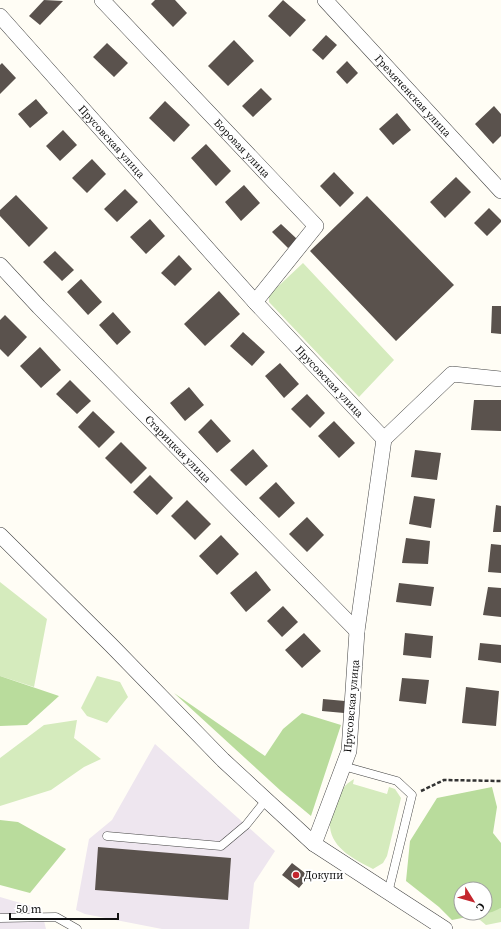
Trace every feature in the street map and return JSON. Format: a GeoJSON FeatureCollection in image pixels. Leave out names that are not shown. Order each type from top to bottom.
{"type":"FeatureCollection","features":[{"type":"Feature","properties":{"kind":"street","name":"Боровая улица"},"geometry":{"type":"LineString","coordinates":[[102,0],[316,226],[255,302]]}},
{"type":"Feature","properties":{"kind":"street","name":"Гремяченская улица"},"geometry":{"type":"LineString","coordinates":[[325,0],[501,191]]}},
{"type":"Feature","properties":{"kind":"street","name":"Прусовская улица"},"geometry":{"type":"LineString","coordinates":[[0,16],[255,302],[384,439],[357,631],[349,751],[314,844]]}},
{"type":"Feature","properties":{"kind":"street","name":"Старицкая улица"},"geometry":{"type":"LineString","coordinates":[[0,265],[39,307],[357,631]]}},
{"type":"Feature","properties":{"kind":"street"},"geometry":{"type":"LineString","coordinates":[[384,439],[452,374],[501,379]]}},
{"type":"Feature","properties":{"kind":"street"},"geometry":{"type":"LineString","coordinates":[[0,535],[111,645],[223,760],[314,844],[445,929]]}},
{"type":"Feature","properties":{"kind":"lane"},"geometry":{"type":"LineString","coordinates":[[343,766],[397,781],[412,795],[388,893]]}},
{"type":"Feature","properties":{"kind":"lane"},"geometry":{"type":"LineString","coordinates":[[107,836],[221,846],[246,825],[266,800]]}},
{"type":"Feature","properties":{"kind":"lane"},"geometry":{"type":"LineString","coordinates":[[0,918],[56,917],[77,929]]}},
{"type":"Feature","properties":{"kind":"path"},"geometry":{"type":"LineString","coordinates":[[412,795],[444,780],[501,781]]}},
{"type":"Feature","properties":{"kind":"shaded area"},"geometry":{"type":"Polygon","coordinates":[[[155,744],[275,851],[254,883],[249,929],[162,929],[85,914],[76,910],[89,839],[112,820],[155,744]]]}},
{"type":"Feature","properties":{"kind":"shaded area"},"geometry":{"type":"Polygon","coordinates":[[[0,897],[41,909],[46,929],[0,929],[0,897]]]}},
{"type":"Feature","properties":{"kind":"green space"},"geometry":{"type":"Polygon","coordinates":[[[303,263],[394,360],[359,397],[269,302],[269,295],[303,263]]]}},
{"type":"Feature","properties":{"kind":"green space"},"geometry":{"type":"Polygon","coordinates":[[[0,582],[47,619],[34,687],[0,676],[0,582]]]}},
{"type":"Feature","properties":{"kind":"green space"},"geometry":{"type":"Polygon","coordinates":[[[0,676],[59,696],[27,725],[0,726],[0,676]]]}},
{"type":"Feature","properties":{"kind":"green space"},"geometry":{"type":"Polygon","coordinates":[[[97,676],[120,682],[128,697],[107,723],[87,716],[81,708],[97,676]]]}},
{"type":"Feature","properties":{"kind":"green space"},"geometry":{"type":"Polygon","coordinates":[[[174,693],[265,756],[283,729],[302,713],[341,725],[311,816],[281,791],[174,693]]]}},
{"type":"Feature","properties":{"kind":"green space"},"geometry":{"type":"Polygon","coordinates":[[[77,720],[74,738],[101,759],[84,767],[51,790],[0,806],[0,758],[44,725],[77,720]]]}},
{"type":"Feature","properties":{"kind":"green space"},"geometry":{"type":"Polygon","coordinates":[[[354,779],[353,784],[387,794],[389,787],[395,789],[401,798],[387,856],[383,863],[373,869],[352,858],[340,848],[335,842],[330,827],[331,820],[342,791],[346,785],[354,779]]]}},
{"type":"Feature","properties":{"kind":"green space"},"geometry":{"type":"Polygon","coordinates":[[[492,787],[497,807],[493,833],[501,843],[501,908],[493,912],[493,881],[453,881],[452,920],[439,907],[406,881],[410,841],[437,798],[492,787]]]}},
{"type":"Feature","properties":{"kind":"green space"},"geometry":{"type":"Polygon","coordinates":[[[0,820],[18,822],[66,849],[30,893],[0,885],[0,820]]]}},
{"type":"Feature","properties":{"kind":"green space"},"geometry":{"type":"Polygon","coordinates":[[[501,908],[501,922],[486,925],[481,921],[493,921],[493,910],[501,908]]]}},
{"type":"Feature","properties":{"kind":"building"},"geometry":{"type":"Polygon","coordinates":[[[44,0],[63,1],[40,25],[29,16],[44,0]]]}},
{"type":"Feature","properties":{"kind":"building"},"geometry":{"type":"Polygon","coordinates":[[[155,0],[175,0],[187,13],[173,27],[151,4],[155,0]]]}},
{"type":"Feature","properties":{"kind":"building"},"geometry":{"type":"Polygon","coordinates":[[[283,0],[306,20],[290,37],[268,16],[283,0]]]}},
{"type":"Feature","properties":{"kind":"building"},"geometry":{"type":"Polygon","coordinates":[[[326,35],[337,45],[323,60],[312,50],[326,35]]]}},
{"type":"Feature","properties":{"kind":"building"},"geometry":{"type":"Polygon","coordinates":[[[234,40],[254,61],[228,86],[208,66],[234,40]]]}},
{"type":"Feature","properties":{"kind":"building"},"geometry":{"type":"Polygon","coordinates":[[[107,43],[128,63],[114,77],[93,57],[107,43]]]}},
{"type":"Feature","properties":{"kind":"building"},"geometry":{"type":"Polygon","coordinates":[[[347,61],[358,73],[347,84],[336,72],[347,61]]]}},
{"type":"Feature","properties":{"kind":"building"},"geometry":{"type":"Polygon","coordinates":[[[2,63],[16,78],[0,94],[0,65],[2,63]]]}},
{"type":"Feature","properties":{"kind":"building"},"geometry":{"type":"Polygon","coordinates":[[[261,88],[272,99],[253,117],[242,106],[261,88]]]}},
{"type":"Feature","properties":{"kind":"building"},"geometry":{"type":"Polygon","coordinates":[[[36,99],[48,113],[30,128],[18,114],[36,99]]]}},
{"type":"Feature","properties":{"kind":"building"},"geometry":{"type":"Polygon","coordinates":[[[165,101],[190,125],[174,142],[149,118],[165,101]]]}},
{"type":"Feature","properties":{"kind":"building"},"geometry":{"type":"Polygon","coordinates":[[[494,106],[501,114],[501,136],[493,144],[475,124],[494,106]]]}},
{"type":"Feature","properties":{"kind":"building"},"geometry":{"type":"Polygon","coordinates":[[[397,113],[411,130],[393,145],[379,129],[397,113]]]}},
{"type":"Feature","properties":{"kind":"building"},"geometry":{"type":"Polygon","coordinates":[[[63,130],[77,145],[60,161],[46,146],[63,130]]]}},
{"type":"Feature","properties":{"kind":"building"},"geometry":{"type":"Polygon","coordinates":[[[206,144],[231,171],[216,186],[191,158],[206,144]]]}},
{"type":"Feature","properties":{"kind":"building"},"geometry":{"type":"Polygon","coordinates":[[[92,159],[106,174],[87,193],[72,178],[92,159]]]}},
{"type":"Feature","properties":{"kind":"building"},"geometry":{"type":"Polygon","coordinates":[[[334,172],[354,193],[340,207],[320,186],[334,172]]]}},
{"type":"Feature","properties":{"kind":"building"},"geometry":{"type":"Polygon","coordinates":[[[456,177],[471,192],[445,218],[430,202],[456,177]]]}},
{"type":"Feature","properties":{"kind":"building"},"geometry":{"type":"Polygon","coordinates":[[[244,185],[260,203],[241,221],[225,202],[244,185]]]}},
{"type":"Feature","properties":{"kind":"building"},"geometry":{"type":"Polygon","coordinates":[[[125,189],[138,202],[117,222],[104,209],[125,189]]]}},
{"type":"Feature","properties":{"kind":"building"},"geometry":{"type":"Polygon","coordinates":[[[16,195],[48,228],[29,247],[0,216],[0,210],[16,195]]]}},
{"type":"Feature","properties":{"kind":"building"},"geometry":{"type":"Polygon","coordinates":[[[367,196],[454,285],[396,341],[310,251],[367,196]]]}},
{"type":"Feature","properties":{"kind":"building"},"geometry":{"type":"Polygon","coordinates":[[[489,208],[501,220],[501,222],[487,236],[474,223],[489,208]]]}},
{"type":"Feature","properties":{"kind":"building"},"geometry":{"type":"Polygon","coordinates":[[[150,219],[165,236],[146,254],[130,237],[150,219]]]}},
{"type":"Feature","properties":{"kind":"building"},"geometry":{"type":"Polygon","coordinates":[[[281,224],[297,239],[288,248],[272,232],[281,224]]]}},
{"type":"Feature","properties":{"kind":"building"},"geometry":{"type":"Polygon","coordinates":[[[55,251],[74,270],[62,281],[43,262],[55,251]]]}},
{"type":"Feature","properties":{"kind":"building"},"geometry":{"type":"Polygon","coordinates":[[[179,255],[192,269],[175,286],[161,273],[179,255]]]}},
{"type":"Feature","properties":{"kind":"building"},"geometry":{"type":"Polygon","coordinates":[[[81,279],[102,302],[88,315],[67,292],[81,279]]]}},
{"type":"Feature","properties":{"kind":"building"},"geometry":{"type":"Polygon","coordinates":[[[219,291],[240,314],[205,346],[184,324],[219,291]]]}},
{"type":"Feature","properties":{"kind":"building"},"geometry":{"type":"Polygon","coordinates":[[[492,306],[501,306],[501,334],[491,333],[492,306]]]}},
{"type":"Feature","properties":{"kind":"building"},"geometry":{"type":"Polygon","coordinates":[[[113,312],[131,332],[117,345],[99,325],[113,312]]]}},
{"type":"Feature","properties":{"kind":"building"},"geometry":{"type":"Polygon","coordinates":[[[5,315],[27,337],[8,357],[0,349],[0,320],[5,315]]]}},
{"type":"Feature","properties":{"kind":"building"},"geometry":{"type":"Polygon","coordinates":[[[243,332],[265,352],[252,366],[230,346],[243,332]]]}},
{"type":"Feature","properties":{"kind":"building"},"geometry":{"type":"Polygon","coordinates":[[[40,347],[61,370],[41,388],[20,366],[40,347]]]}},
{"type":"Feature","properties":{"kind":"building"},"geometry":{"type":"Polygon","coordinates":[[[280,363],[299,384],[284,398],[265,376],[280,363]]]}},
{"type":"Feature","properties":{"kind":"building"},"geometry":{"type":"Polygon","coordinates":[[[70,380],[91,401],[77,414],[56,394],[70,380]]]}},
{"type":"Feature","properties":{"kind":"building"},"geometry":{"type":"Polygon","coordinates":[[[189,387],[204,405],[185,421],[170,403],[189,387]]]}},
{"type":"Feature","properties":{"kind":"building"},"geometry":{"type":"Polygon","coordinates":[[[307,394],[325,413],[310,428],[291,409],[307,394]]]}},
{"type":"Feature","properties":{"kind":"building"},"geometry":{"type":"Polygon","coordinates":[[[474,400],[501,400],[501,431],[471,430],[474,400]]]}},
{"type":"Feature","properties":{"kind":"building"},"geometry":{"type":"Polygon","coordinates":[[[93,411],[115,432],[99,448],[78,427],[93,411]]]}},
{"type":"Feature","properties":{"kind":"building"},"geometry":{"type":"Polygon","coordinates":[[[211,419],[231,441],[217,453],[198,432],[211,419]]]}},
{"type":"Feature","properties":{"kind":"building"},"geometry":{"type":"Polygon","coordinates":[[[334,421],[355,443],[339,458],[318,436],[334,421]]]}},
{"type":"Feature","properties":{"kind":"building"},"geometry":{"type":"Polygon","coordinates":[[[121,442],[147,468],[131,484],[105,458],[121,442]]]}},
{"type":"Feature","properties":{"kind":"building"},"geometry":{"type":"Polygon","coordinates":[[[253,449],[268,466],[246,486],[230,470],[253,449]]]}},
{"type":"Feature","properties":{"kind":"building"},"geometry":{"type":"Polygon","coordinates":[[[415,450],[441,453],[437,480],[411,477],[415,450]]]}},
{"type":"Feature","properties":{"kind":"building"},"geometry":{"type":"Polygon","coordinates":[[[150,475],[173,498],[157,515],[133,492],[150,475]]]}},
{"type":"Feature","properties":{"kind":"building"},"geometry":{"type":"Polygon","coordinates":[[[276,482],[295,503],[279,518],[259,498],[276,482]]]}},
{"type":"Feature","properties":{"kind":"building"},"geometry":{"type":"Polygon","coordinates":[[[414,496],[435,499],[431,528],[409,524],[414,496]]]}},
{"type":"Feature","properties":{"kind":"building"},"geometry":{"type":"Polygon","coordinates":[[[187,500],[211,524],[195,540],[171,516],[187,500]]]}},
{"type":"Feature","properties":{"kind":"building"},"geometry":{"type":"Polygon","coordinates":[[[496,505],[501,506],[501,532],[493,532],[496,505]]]}},
{"type":"Feature","properties":{"kind":"building"},"geometry":{"type":"Polygon","coordinates":[[[307,517],[324,535],[307,552],[289,534],[307,517]]]}},
{"type":"Feature","properties":{"kind":"building"},"geometry":{"type":"Polygon","coordinates":[[[221,535],[239,554],[217,575],[199,556],[221,535]]]}},
{"type":"Feature","properties":{"kind":"building"},"geometry":{"type":"Polygon","coordinates":[[[406,538],[430,541],[428,564],[402,563],[406,538]]]}},
{"type":"Feature","properties":{"kind":"building"},"geometry":{"type":"Polygon","coordinates":[[[491,544],[501,545],[501,573],[488,572],[491,544]]]}},
{"type":"Feature","properties":{"kind":"building"},"geometry":{"type":"Polygon","coordinates":[[[256,571],[271,590],[246,612],[230,593],[256,571]]]}},
{"type":"Feature","properties":{"kind":"building"},"geometry":{"type":"Polygon","coordinates":[[[399,583],[434,587],[431,606],[396,602],[399,583]]]}},
{"type":"Feature","properties":{"kind":"building"},"geometry":{"type":"Polygon","coordinates":[[[488,587],[501,588],[501,617],[483,615],[488,587]]]}},
{"type":"Feature","properties":{"kind":"building"},"geometry":{"type":"Polygon","coordinates":[[[283,606],[298,622],[282,637],[267,621],[283,606]]]}},
{"type":"Feature","properties":{"kind":"building"},"geometry":{"type":"Polygon","coordinates":[[[304,633],[321,651],[302,668],[285,650],[304,633]]]}},
{"type":"Feature","properties":{"kind":"building"},"geometry":{"type":"Polygon","coordinates":[[[405,633],[433,636],[431,658],[403,655],[405,633]]]}},
{"type":"Feature","properties":{"kind":"building"},"geometry":{"type":"Polygon","coordinates":[[[480,643],[501,645],[501,663],[478,660],[480,643]]]}},
{"type":"Feature","properties":{"kind":"building"},"geometry":{"type":"Polygon","coordinates":[[[402,678],[429,680],[426,704],[399,701],[402,678]]]}},
{"type":"Feature","properties":{"kind":"building"},"geometry":{"type":"Polygon","coordinates":[[[466,687],[499,691],[496,726],[462,723],[466,687]]]}},
{"type":"Feature","properties":{"kind":"building"},"geometry":{"type":"Polygon","coordinates":[[[323,699],[345,701],[344,713],[322,711],[323,699]]]}},
{"type":"Feature","properties":{"kind":"building"},"geometry":{"type":"Polygon","coordinates":[[[98,847],[231,858],[228,900],[95,890],[98,847]]]}},
{"type":"Feature","properties":{"kind":"building","name":"Докупи"},"geometry":{"type":"Polygon","coordinates":[[[292,863],[309,876],[299,888],[282,875],[292,863]]]}},
{"type":"Feature","properties":{"kind":"place","name":"Докупи"},"geometry":{"type":"Point","coordinates":[296,875]}}]}
